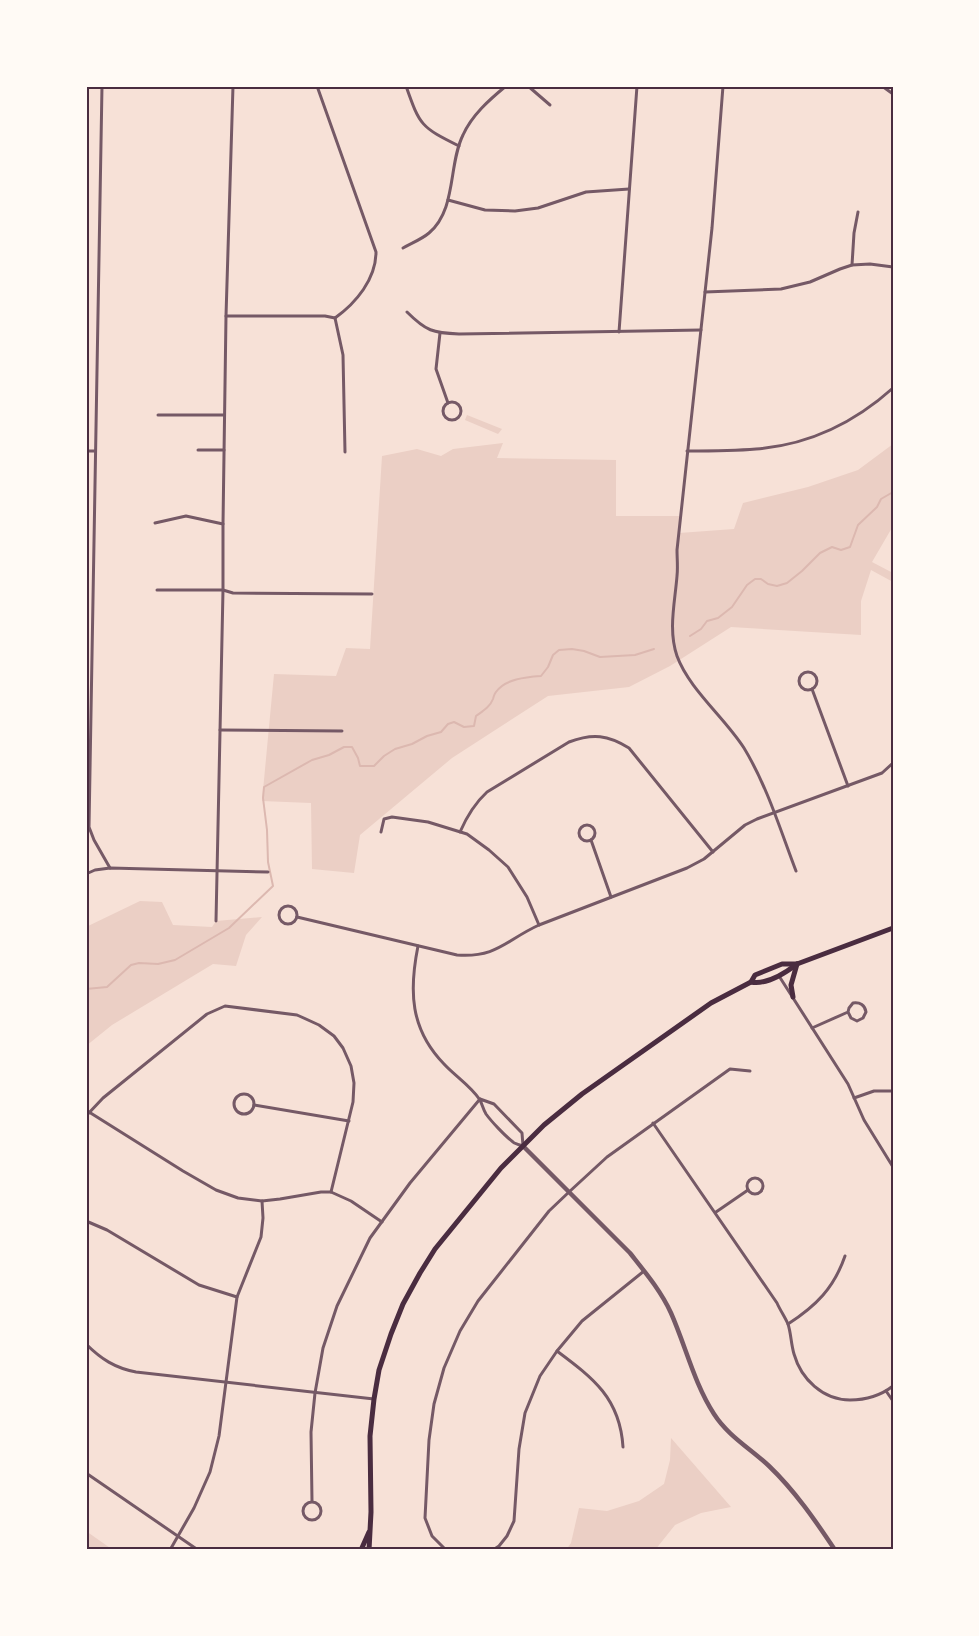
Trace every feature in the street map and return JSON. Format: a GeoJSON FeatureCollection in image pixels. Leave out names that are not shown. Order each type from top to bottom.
{"type":"FeatureCollection","features":[{"type":"Feature","properties":{"kind":"main road"},"geometry":{"type":"LineString","coordinates":[[751,982],[759,984],[785,973],[797,964],[893,928]]}},
{"type":"Feature","properties":{"kind":"main road"},"geometry":{"type":"LineString","coordinates":[[369,1550],[371,1512],[370,1436],[379,1370],[390,1334],[403,1304],[435,1248],[501,1168],[544,1125],[582,1094],[711,1003],[751,982],[755,976],[782,964],[797,964]]}},
{"type":"Feature","properties":{"kind":"main road"},"geometry":{"type":"LineString","coordinates":[[793,998],[791,984],[797,964]]}},
{"type":"Feature","properties":{"kind":"main road"},"geometry":{"type":"LineString","coordinates":[[361,1550],[369,1532]]}},
{"type":"Feature","properties":{"kind":"street"},"geometry":{"type":"LineString","coordinates":[[102,86],[89,827],[110,868]]}},
{"type":"Feature","properties":{"kind":"street"},"geometry":{"type":"LineString","coordinates":[[216,921],[223,590],[224,415],[232,86]]}},
{"type":"Feature","properties":{"kind":"street"},"geometry":{"type":"LineString","coordinates":[[226,316],[325,316],[335,318],[342,314],[366,287],[374,271],[376,260],[375,246],[317,86]]}},
{"type":"Feature","properties":{"kind":"street"},"geometry":{"type":"LineString","coordinates":[[406,86],[416,113],[423,124],[431,132],[459,146]]}},
{"type":"Feature","properties":{"kind":"street"},"geometry":{"type":"LineString","coordinates":[[402,248],[431,232],[441,219],[448,200],[452,171],[463,134],[480,110],[506,86]]}},
{"type":"Feature","properties":{"kind":"street"},"geometry":{"type":"LineString","coordinates":[[528,86],[550,105]]}},
{"type":"Feature","properties":{"kind":"street"},"geometry":{"type":"LineString","coordinates":[[619,332],[637,86]]}},
{"type":"Feature","properties":{"kind":"street"},"geometry":{"type":"LineString","coordinates":[[723,86],[712,228],[677,550],[678,574],[672,619],[674,643],[678,657],[693,683],[724,720],[743,747],[758,774],[796,871]]}},
{"type":"Feature","properties":{"kind":"street"},"geometry":{"type":"LineString","coordinates":[[882,86],[893,94]]}},
{"type":"Feature","properties":{"kind":"street"},"geometry":{"type":"LineString","coordinates":[[448,200],[485,210],[515,211],[538,208],[586,192],[629,189]]}},
{"type":"Feature","properties":{"kind":"street"},"geometry":{"type":"LineString","coordinates":[[852,266],[854,233],[858,212]]}},
{"type":"Feature","properties":{"kind":"street"},"geometry":{"type":"LineString","coordinates":[[705,292],[793,288],[840,268],[870,264],[893,266]]}},
{"type":"Feature","properties":{"kind":"street"},"geometry":{"type":"LineString","coordinates":[[407,312],[427,329],[440,333],[701,330]]}},
{"type":"Feature","properties":{"kind":"street"},"geometry":{"type":"LineString","coordinates":[[335,318],[343,354],[345,452]]}},
{"type":"Feature","properties":{"kind":"street"},"geometry":{"type":"LineString","coordinates":[[440,333],[436,369],[448,403]]}},
{"type":"Feature","properties":{"kind":"street"},"geometry":{"type":"LineString","coordinates":[[687,452],[756,449],[780,446],[816,437],[851,420],[893,388]]}},
{"type":"Feature","properties":{"kind":"street"},"geometry":{"type":"LineString","coordinates":[[455,402],[460,406],[461,413],[457,419],[450,420],[444,415],[443,408],[448,403],[455,402]]}},
{"type":"Feature","properties":{"kind":"street"},"geometry":{"type":"LineString","coordinates":[[158,415],[224,415]]}},
{"type":"Feature","properties":{"kind":"street"},"geometry":{"type":"LineString","coordinates":[[198,450],[224,450]]}},
{"type":"Feature","properties":{"kind":"street"},"geometry":{"type":"LineString","coordinates":[[86,451],[95,451]]}},
{"type":"Feature","properties":{"kind":"street"},"geometry":{"type":"LineString","coordinates":[[155,522],[186,516],[223,524]]}},
{"type":"Feature","properties":{"kind":"street"},"geometry":{"type":"LineString","coordinates":[[157,590],[223,590],[233,593],[372,594]]}},
{"type":"Feature","properties":{"kind":"street"},"geometry":{"type":"LineString","coordinates":[[811,672],[816,677],[817,684],[812,689],[806,689],[800,685],[800,678],[804,673],[811,672]]}},
{"type":"Feature","properties":{"kind":"street"},"geometry":{"type":"LineString","coordinates":[[812,689],[848,786]]}},
{"type":"Feature","properties":{"kind":"street"},"geometry":{"type":"LineString","coordinates":[[220,730],[342,731]]}},
{"type":"Feature","properties":{"kind":"street"},"geometry":{"type":"LineString","coordinates":[[460,832],[471,809],[487,792],[569,742],[581,737],[599,735],[617,740],[629,748],[713,852]]}},
{"type":"Feature","properties":{"kind":"street"},"geometry":{"type":"LineString","coordinates":[[297,916],[457,956],[481,955],[498,949],[539,925],[687,868],[704,859],[745,825],[882,773],[893,763]]}},
{"type":"Feature","properties":{"kind":"street"},"geometry":{"type":"LineString","coordinates":[[381,832],[384,819],[392,817],[428,822],[467,834],[489,850],[508,868],[527,897],[539,925]]}},
{"type":"Feature","properties":{"kind":"street"},"geometry":{"type":"LineString","coordinates":[[590,825],[594,829],[595,835],[591,840],[585,840],[580,836],[580,830],[584,826],[590,825]]}},
{"type":"Feature","properties":{"kind":"street"},"geometry":{"type":"LineString","coordinates":[[591,840],[612,897]]}},
{"type":"Feature","properties":{"kind":"street"},"geometry":{"type":"LineString","coordinates":[[86,874],[95,870],[110,868],[268,872]]}},
{"type":"Feature","properties":{"kind":"street"},"geometry":{"type":"LineString","coordinates":[[289,907],[295,910],[297,916],[293,922],[287,924],[281,920],[279,914],[283,908],[289,907]]}},
{"type":"Feature","properties":{"kind":"street"},"geometry":{"type":"LineString","coordinates":[[418,946],[412,987],[413,1004],[417,1022],[429,1045],[443,1063],[480,1099],[486,1114],[514,1143],[523,1146],[644,1270],[671,1312],[700,1389],[715,1416],[732,1436],[768,1464],[785,1482],[804,1505],[835,1550]]}},
{"type":"Feature","properties":{"kind":"street"},"geometry":{"type":"LineString","coordinates":[[779,976],[848,1084],[864,1120],[893,1167]]}},
{"type":"Feature","properties":{"kind":"street"},"geometry":{"type":"LineString","coordinates":[[812,1028],[848,1012],[851,1005],[857,1003],[863,1005],[866,1012],[864,1018],[857,1021],[851,1018],[848,1012]]}},
{"type":"Feature","properties":{"kind":"street"},"geometry":{"type":"LineString","coordinates":[[86,1116],[103,1098],[207,1014],[225,1006],[297,1015],[320,1025],[334,1036],[343,1048],[351,1066],[354,1084],[353,1102],[332,1192]]}},
{"type":"Feature","properties":{"kind":"street"},"geometry":{"type":"LineString","coordinates":[[446,1550],[432,1536],[425,1518],[429,1440],[434,1404],[444,1368],[460,1331],[478,1301],[549,1212],[607,1157],[730,1069],[750,1071]]}},
{"type":"Feature","properties":{"kind":"street"},"geometry":{"type":"LineString","coordinates":[[854,1098],[874,1091],[893,1091]]}},
{"type":"Feature","properties":{"kind":"street"},"geometry":{"type":"LineString","coordinates":[[245,1093],[252,1097],[254,1105],[250,1112],[243,1114],[236,1110],[234,1103],[237,1096],[245,1093]]}},
{"type":"Feature","properties":{"kind":"street"},"geometry":{"type":"LineString","coordinates":[[480,1099],[494,1104],[522,1133],[523,1146]]}},
{"type":"Feature","properties":{"kind":"street"},"geometry":{"type":"LineString","coordinates":[[312,1501],[311,1432],[315,1393],[323,1348],[337,1306],[370,1238],[410,1183],[480,1099]]}},
{"type":"Feature","properties":{"kind":"street"},"geometry":{"type":"LineString","coordinates":[[254,1105],[349,1121]]}},
{"type":"Feature","properties":{"kind":"street"},"geometry":{"type":"LineString","coordinates":[[89,1112],[216,1190],[238,1198],[262,1201],[332,1192],[351,1201],[382,1222]]}},
{"type":"Feature","properties":{"kind":"street"},"geometry":{"type":"LineString","coordinates":[[654,1123],[777,1303],[788,1324],[794,1356],[802,1373],[812,1385],[825,1394],[843,1400],[861,1400],[879,1396],[893,1386]]}},
{"type":"Feature","properties":{"kind":"street"},"geometry":{"type":"LineString","coordinates":[[757,1178],[762,1182],[763,1188],[759,1193],[753,1194],[748,1190],[747,1184],[750,1179],[757,1178]]}},
{"type":"Feature","properties":{"kind":"street"},"geometry":{"type":"LineString","coordinates":[[716,1212],[748,1190]]}},
{"type":"Feature","properties":{"kind":"street"},"geometry":{"type":"LineString","coordinates":[[170,1550],[194,1508],[210,1472],[220,1436],[237,1297],[261,1236],[262,1201]]}},
{"type":"Feature","properties":{"kind":"street"},"geometry":{"type":"LineString","coordinates":[[86,1221],[107,1230],[199,1285],[237,1297]]}},
{"type":"Feature","properties":{"kind":"street"},"geometry":{"type":"LineString","coordinates":[[788,1324],[804,1314],[822,1298],[833,1283],[845,1256]]}},
{"type":"Feature","properties":{"kind":"street"},"geometry":{"type":"LineString","coordinates":[[493,1550],[507,1536],[514,1521],[519,1449],[526,1413],[540,1376],[557,1351],[582,1321],[644,1270]]}},
{"type":"Feature","properties":{"kind":"street"},"geometry":{"type":"LineString","coordinates":[[86,1344],[98,1356],[124,1370],[374,1399]]}},
{"type":"Feature","properties":{"kind":"street"},"geometry":{"type":"LineString","coordinates":[[557,1351],[589,1375],[604,1392],[619,1422],[623,1447]]}},
{"type":"Feature","properties":{"kind":"street"},"geometry":{"type":"LineString","coordinates":[[886,1391],[893,1401]]}},
{"type":"Feature","properties":{"kind":"street"},"geometry":{"type":"LineString","coordinates":[[86,1473],[198,1550]]}},
{"type":"Feature","properties":{"kind":"street"},"geometry":{"type":"LineString","coordinates":[[312,1501],[318,1504],[322,1510],[319,1517],[313,1520],[306,1518],[303,1511],[305,1504],[312,1501]]}},
{"type":"Feature","properties":{"kind":"shaded area"},"geometry":{"type":"Polygon","coordinates":[[[467,415],[502,429],[498,434],[465,420],[467,415]]]}},
{"type":"Feature","properties":{"kind":"shaded area"},"geometry":{"type":"Polygon","coordinates":[[[503,443],[497,458],[616,460],[616,516],[679,516],[679,533],[734,529],[743,503],[808,487],[858,470],[893,444],[893,526],[872,562],[893,573],[893,582],[871,570],[861,601],[861,635],[731,627],[670,666],[629,687],[548,696],[452,758],[360,835],[354,873],[312,869],[311,803],[262,801],[274,674],[336,676],[346,648],[370,649],[382,456],[417,449],[441,456],[453,449],[503,443]]]}},
{"type":"Feature","properties":{"kind":"shaded area"},"geometry":{"type":"Polygon","coordinates":[[[140,901],[162,902],[173,925],[212,927],[216,921],[262,917],[246,935],[236,966],[213,964],[112,1025],[86,1046],[86,927],[140,901]]]}},
{"type":"Feature","properties":{"kind":"shaded area"},"geometry":{"type":"Polygon","coordinates":[[[671,1438],[731,1507],[701,1513],[675,1525],[655,1550],[566,1550],[571,1543],[579,1508],[607,1511],[639,1501],[664,1484],[670,1460],[671,1438]]]}},
{"type":"Feature","properties":{"kind":"shaded area"},"geometry":{"type":"Polygon","coordinates":[[[86,1531],[113,1550],[86,1550],[86,1531]]]}},
{"type":"Feature","properties":{"kind":"waterway"},"geometry":{"type":"LineString","coordinates":[[690,636],[701,629],[707,621],[718,618],[732,607],[747,585],[755,579],[761,579],[768,584],[777,586],[787,583],[820,553],[832,547],[841,550],[850,547],[858,525],[877,507],[881,499],[893,492]]}},
{"type":"Feature","properties":{"kind":"waterway"},"geometry":{"type":"LineString","coordinates":[[86,989],[107,987],[131,965],[139,963],[158,964],[175,960],[229,928],[273,886],[268,862],[263,798],[264,787],[312,760],[329,755],[344,747],[352,747],[360,766],[374,766],[395,749],[441,732],[448,724],[454,722],[464,727],[474,726],[476,716],[486,709],[500,688],[510,681],[541,676],[548,667],[553,655],[559,650],[572,649],[584,651],[600,657],[635,655],[654,649]]}}]}
